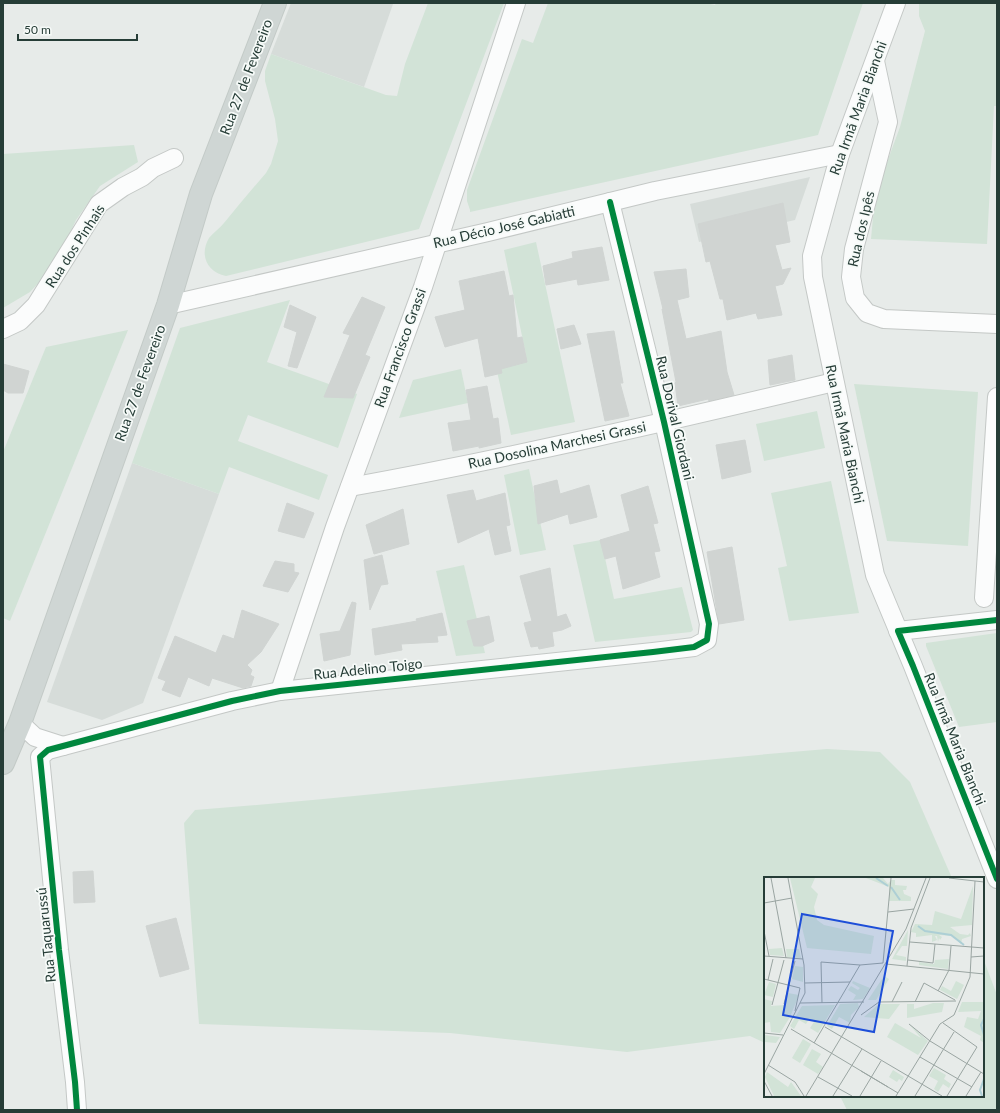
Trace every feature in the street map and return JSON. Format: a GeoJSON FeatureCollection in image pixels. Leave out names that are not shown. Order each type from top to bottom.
{"type":"FeatureCollection","features":[{"type":"Feature","properties":{"kind":"main road","name":"Rua 27 de Fevereiro"},"geometry":{"type":"LineString","coordinates":[[4,757],[20,723],[168,305],[201,194],[275,3]]}},
{"type":"Feature","properties":{"kind":"street","name":"Rua Francisco Grassi"},"geometry":{"type":"LineString","coordinates":[[280,691],[334,527],[423,287],[436,243],[516,3]]}},
{"type":"Feature","properties":{"kind":"street","name":"Rua Irmã Maria Bianchi"},"geometry":{"type":"LineString","coordinates":[[896,3],[840,154],[812,256],[813,277],[875,575],[913,666],[997,879]]}},
{"type":"Feature","properties":{"kind":"street","name":"Rua dos Ipês"},"geometry":{"type":"LineString","coordinates":[[875,61],[888,122],[854,249],[851,277],[854,298],[867,313],[884,319],[997,324]]}},
{"type":"Feature","properties":{"kind":"street","name":"Rua Décio José Gabiatti"},"geometry":{"type":"LineString","coordinates":[[168,305],[610,202],[840,154]]}},
{"type":"Feature","properties":{"kind":"street","name":"Rua dos Pinhais"},"geometry":{"type":"LineString","coordinates":[[3,329],[20,321],[36,305],[99,204],[123,187],[142,177],[153,168],[174,158]]}},
{"type":"Feature","properties":{"kind":"street","name":"Rua Dorival Giordani"},"geometry":{"type":"LineString","coordinates":[[610,202],[664,422],[709,624],[707,640]]}},
{"type":"Feature","properties":{"kind":"street","name":"Rua Dosolina Marchesi Grassi"},"geometry":{"type":"LineString","coordinates":[[350,487],[664,422],[834,382]]}},
{"type":"Feature","properties":{"kind":"street"},"geometry":{"type":"LineString","coordinates":[[984,598],[997,397]]}},
{"type":"Feature","properties":{"kind":"street"},"geometry":{"type":"LineString","coordinates":[[898,631],[997,620]]}},
{"type":"Feature","properties":{"kind":"street","name":"Rua Adelino Toigo"},"geometry":{"type":"LineString","coordinates":[[40,757],[48,750],[232,701],[280,691],[694,647],[707,640]]}},
{"type":"Feature","properties":{"kind":"street"},"geometry":{"type":"LineString","coordinates":[[20,723],[35,737],[63,746]]}},
{"type":"Feature","properties":{"kind":"street","name":"Rua Taquarussú"},"geometry":{"type":"LineString","coordinates":[[40,757],[59,950],[77,1110]]}},
{"type":"Feature","properties":{"kind":"shaded area"},"geometry":{"type":"Polygon","coordinates":[[[291,3],[393,4],[364,87],[271,54],[291,3]]]}},
{"type":"Feature","properties":{"kind":"shaded area"},"geometry":{"type":"Polygon","coordinates":[[[810,177],[795,220],[699,242],[690,204],[810,177]]]}},
{"type":"Feature","properties":{"kind":"shaded area"},"geometry":{"type":"Polygon","coordinates":[[[132,463],[219,494],[143,703],[102,720],[47,702],[132,463]]]}},
{"type":"Feature","properties":{"kind":"green space"},"geometry":{"type":"Polygon","coordinates":[[[428,3],[504,3],[419,229],[226,276],[214,271],[207,262],[205,256],[206,244],[209,238],[222,225],[266,173],[271,164],[278,141],[275,119],[265,81],[265,71],[271,54],[386,95],[397,96],[405,64],[428,3]]]}},
{"type":"Feature","properties":{"kind":"green space"},"geometry":{"type":"Polygon","coordinates":[[[548,3],[706,3],[715,5],[716,3],[863,3],[818,135],[470,212],[467,201],[467,190],[522,39],[533,43],[548,3]]]}},
{"type":"Feature","properties":{"kind":"green space"},"geometry":{"type":"Polygon","coordinates":[[[919,3],[997,3],[997,106],[994,106],[987,244],[871,239],[873,217],[883,173],[900,127],[925,31],[919,16],[919,3]]]}},
{"type":"Feature","properties":{"kind":"green space"},"geometry":{"type":"Polygon","coordinates":[[[134,145],[138,162],[100,186],[76,220],[54,266],[30,292],[3,308],[3,154],[134,145]]]}},
{"type":"Feature","properties":{"kind":"green space"},"geometry":{"type":"Polygon","coordinates":[[[536,242],[575,422],[511,435],[495,362],[526,355],[504,250],[536,242]]]}},
{"type":"Feature","properties":{"kind":"green space"},"geometry":{"type":"Polygon","coordinates":[[[290,300],[267,362],[357,394],[338,448],[248,415],[238,441],[328,475],[319,500],[229,467],[219,494],[132,463],[180,328],[290,300]]]}},
{"type":"Feature","properties":{"kind":"green space"},"geometry":{"type":"Polygon","coordinates":[[[128,330],[10,621],[3,618],[3,452],[46,347],[128,330]]]}},
{"type":"Feature","properties":{"kind":"green space"},"geometry":{"type":"Polygon","coordinates":[[[461,369],[468,403],[399,418],[413,380],[461,369]]]}},
{"type":"Feature","properties":{"kind":"green space"},"geometry":{"type":"Polygon","coordinates":[[[854,384],[978,392],[968,546],[887,541],[854,384]]]}},
{"type":"Feature","properties":{"kind":"green space"},"geometry":{"type":"Polygon","coordinates":[[[817,411],[825,448],[764,461],[756,424],[817,411]]]}},
{"type":"Feature","properties":{"kind":"green space"},"geometry":{"type":"Polygon","coordinates":[[[529,469],[546,550],[520,555],[504,475],[529,469]]]}},
{"type":"Feature","properties":{"kind":"green space"},"geometry":{"type":"Polygon","coordinates":[[[831,481],[859,613],[789,621],[778,568],[787,566],[771,493],[831,481]]]}},
{"type":"Feature","properties":{"kind":"green space"},"geometry":{"type":"Polygon","coordinates":[[[601,540],[614,599],[682,587],[693,630],[691,632],[595,642],[573,545],[601,540]]]}},
{"type":"Feature","properties":{"kind":"green space"},"geometry":{"type":"Polygon","coordinates":[[[464,565],[485,653],[456,656],[436,571],[464,565]]]}},
{"type":"Feature","properties":{"kind":"green space"},"geometry":{"type":"Polygon","coordinates":[[[997,633],[997,722],[959,727],[926,643],[997,633]]]}},
{"type":"Feature","properties":{"kind":"green space"},"geometry":{"type":"Polygon","coordinates":[[[827,749],[880,752],[910,782],[952,877],[764,877],[764,1043],[750,1036],[627,1052],[450,1033],[199,1024],[184,823],[195,810],[353,796],[827,749]]]}},
{"type":"Feature","properties":{"kind":"green space"},"geometry":{"type":"Polygon","coordinates":[[[984,961],[997,995],[997,1110],[847,1110],[840,1097],[984,1097],[984,961]]]}},
{"type":"Feature","properties":{"kind":"building"},"geometry":{"type":"Polygon","coordinates":[[[783,203],[790,242],[775,245],[782,270],[791,268],[783,284],[775,286],[782,315],[758,319],[756,313],[727,320],[723,299],[720,299],[710,261],[706,262],[698,224],[783,203]]]}},
{"type":"Feature","properties":{"kind":"building"},"geometry":{"type":"Polygon","coordinates":[[[602,247],[609,280],[578,285],[577,279],[546,285],[543,266],[573,258],[572,252],[602,247]]]}},
{"type":"Feature","properties":{"kind":"building"},"geometry":{"type":"Polygon","coordinates":[[[686,269],[689,297],[677,300],[686,339],[721,331],[727,372],[734,395],[678,406],[676,382],[663,309],[654,272],[686,269]]]}},
{"type":"Feature","properties":{"kind":"building"},"geometry":{"type":"Polygon","coordinates":[[[504,271],[509,296],[513,295],[517,338],[522,337],[527,362],[501,369],[502,373],[485,377],[478,338],[445,347],[435,317],[465,310],[459,281],[504,271]]]}},
{"type":"Feature","properties":{"kind":"building"},"geometry":{"type":"Polygon","coordinates":[[[362,297],[385,307],[365,355],[370,357],[353,398],[324,397],[350,335],[343,333],[362,297]]]}},
{"type":"Feature","properties":{"kind":"building"},"geometry":{"type":"Polygon","coordinates":[[[290,305],[316,317],[297,368],[288,366],[297,332],[284,327],[290,305]]]}},
{"type":"Feature","properties":{"kind":"building"},"geometry":{"type":"Polygon","coordinates":[[[574,325],[581,344],[561,349],[557,329],[574,325]]]}},
{"type":"Feature","properties":{"kind":"building"},"geometry":{"type":"Polygon","coordinates":[[[614,331],[623,383],[620,383],[629,416],[605,421],[587,334],[614,331]]]}},
{"type":"Feature","properties":{"kind":"building"},"geometry":{"type":"Polygon","coordinates":[[[792,355],[795,380],[770,385],[768,360],[792,355]]]}},
{"type":"Feature","properties":{"kind":"building"},"geometry":{"type":"Polygon","coordinates":[[[3,364],[29,371],[23,393],[8,393],[3,390],[3,364]]]}},
{"type":"Feature","properties":{"kind":"building"},"geometry":{"type":"Polygon","coordinates":[[[487,386],[493,419],[498,418],[501,443],[479,448],[479,446],[453,451],[448,423],[471,420],[466,390],[487,386]]]}},
{"type":"Feature","properties":{"kind":"building"},"geometry":{"type":"Polygon","coordinates":[[[745,440],[751,472],[722,479],[716,445],[745,440]]]}},
{"type":"Feature","properties":{"kind":"building"},"geometry":{"type":"Polygon","coordinates":[[[557,480],[560,494],[589,485],[597,517],[570,524],[568,514],[538,524],[534,486],[557,480]]]}},
{"type":"Feature","properties":{"kind":"building"},"geometry":{"type":"Polygon","coordinates":[[[648,486],[658,523],[653,524],[660,551],[654,552],[660,577],[623,589],[616,556],[605,559],[600,540],[630,531],[621,495],[648,486]]]}},
{"type":"Feature","properties":{"kind":"building"},"geometry":{"type":"Polygon","coordinates":[[[473,490],[476,501],[505,493],[510,525],[506,526],[511,551],[495,555],[489,529],[458,543],[447,495],[473,490]]]}},
{"type":"Feature","properties":{"kind":"building"},"geometry":{"type":"Polygon","coordinates":[[[287,503],[314,513],[304,538],[278,531],[287,503]]]}},
{"type":"Feature","properties":{"kind":"building"},"geometry":{"type":"Polygon","coordinates":[[[403,509],[409,544],[374,554],[366,525],[403,509]]]}},
{"type":"Feature","properties":{"kind":"building"},"geometry":{"type":"Polygon","coordinates":[[[732,547],[744,620],[719,624],[707,552],[732,547]]]}},
{"type":"Feature","properties":{"kind":"building"},"geometry":{"type":"Polygon","coordinates":[[[382,555],[388,584],[381,585],[370,610],[364,560],[382,555]]]}},
{"type":"Feature","properties":{"kind":"building"},"geometry":{"type":"Polygon","coordinates":[[[275,561],[294,564],[294,572],[299,573],[288,592],[263,586],[275,561]]]}},
{"type":"Feature","properties":{"kind":"building"},"geometry":{"type":"Polygon","coordinates":[[[550,568],[557,617],[566,614],[571,626],[552,632],[554,646],[539,649],[538,646],[531,647],[524,623],[532,621],[520,576],[550,568]]]}},
{"type":"Feature","properties":{"kind":"building"},"geometry":{"type":"Polygon","coordinates":[[[352,602],[356,603],[350,655],[324,661],[320,634],[340,631],[352,602]]]}},
{"type":"Feature","properties":{"kind":"building"},"geometry":{"type":"Polygon","coordinates":[[[242,610],[279,624],[261,652],[247,665],[252,670],[250,675],[254,677],[251,686],[243,688],[212,678],[209,686],[188,677],[180,697],[162,690],[166,681],[158,678],[175,636],[216,653],[223,635],[234,639],[242,610]]]}},
{"type":"Feature","properties":{"kind":"building"},"geometry":{"type":"Polygon","coordinates":[[[442,613],[447,635],[437,636],[438,642],[401,644],[402,650],[375,655],[372,629],[417,621],[416,619],[442,613]]]}},
{"type":"Feature","properties":{"kind":"building"},"geometry":{"type":"Polygon","coordinates":[[[489,616],[494,641],[482,646],[474,646],[467,621],[489,616]]]}},
{"type":"Feature","properties":{"kind":"building"},"geometry":{"type":"Polygon","coordinates":[[[93,871],[95,902],[74,903],[73,872],[93,871]]]}},
{"type":"Feature","properties":{"kind":"building"},"geometry":{"type":"Polygon","coordinates":[[[176,918],[189,969],[160,977],[146,926],[176,918]]]}},
{"type":"Feature","properties":{"kind":"cycle path"},"geometry":{"type":"LineString","coordinates":[[77,1110],[59,950],[40,757],[48,750],[232,701],[280,691],[653,652],[694,647],[707,640],[709,624],[664,422],[610,202]]}},
{"type":"Feature","properties":{"kind":"cycle path"},"geometry":{"type":"LineString","coordinates":[[997,620],[898,631],[997,879]]}}]}
